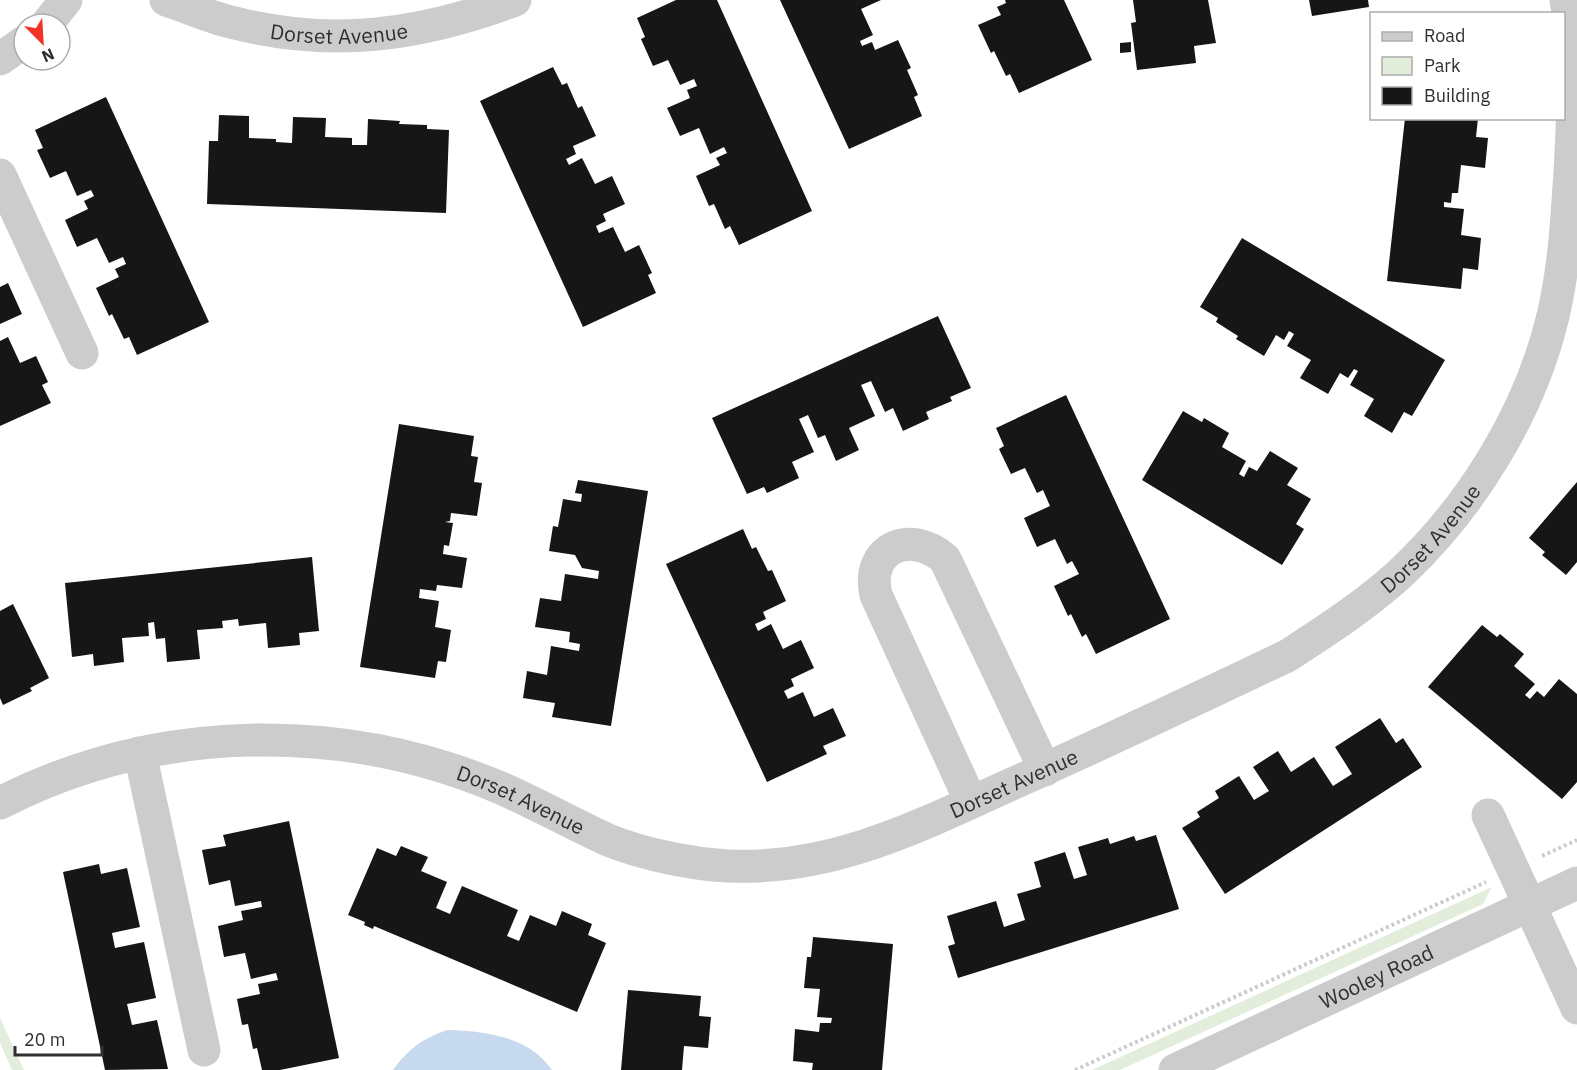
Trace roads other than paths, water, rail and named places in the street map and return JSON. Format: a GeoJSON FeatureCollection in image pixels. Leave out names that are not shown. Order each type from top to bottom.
{"type":"FeatureCollection","features":[{"type":"Feature","properties":{"kind":"street"},"geometry":{"type":"LineString","coordinates":[[56,12],[66,0]]}},
{"type":"Feature","properties":{"kind":"street","name":"Dorset Avenue"},"geometry":{"type":"LineString","coordinates":[[166,0],[231,22],[283,32],[345,38],[419,29],[474,15],[514,0]]}},
{"type":"Feature","properties":{"kind":"street","name":"Dorset Avenue"},"geometry":{"type":"LineString","coordinates":[[0,803],[58,777],[140,753],[253,738],[316,741],[375,750],[435,765],[503,789],[612,841],[691,863],[730,866],[786,864],[837,855],[885,841],[1045,770],[1287,656],[1347,616],[1404,570],[1465,501],[1500,447],[1537,368],[1553,319],[1567,214],[1576,73],[1572,24],[1566,0]]}},
{"type":"Feature","properties":{"kind":"street"},"geometry":{"type":"LineString","coordinates":[[0,175],[82,352]]}},
{"type":"Feature","properties":{"kind":"street"},"geometry":{"type":"LineString","coordinates":[[971,802],[876,595],[873,580],[876,568],[883,556],[897,547],[913,542],[933,548],[945,559],[1045,770]]}},
{"type":"Feature","properties":{"kind":"street"},"geometry":{"type":"LineString","coordinates":[[140,753],[204,1050]]}},
{"type":"Feature","properties":{"kind":"street"},"geometry":{"type":"LineString","coordinates":[[1488,815],[1577,1008]]}},
{"type":"Feature","properties":{"kind":"street","name":"Wooley Road"},"geometry":{"type":"LineString","coordinates":[[1176,1070],[1577,883]]}},
{"type":"Feature","properties":{"kind":"water"},"geometry":{"type":"Polygon","coordinates":[[[447,1030],[476,1032],[505,1038],[531,1050],[552,1070],[393,1070],[416,1046],[447,1030]]]}}]}
